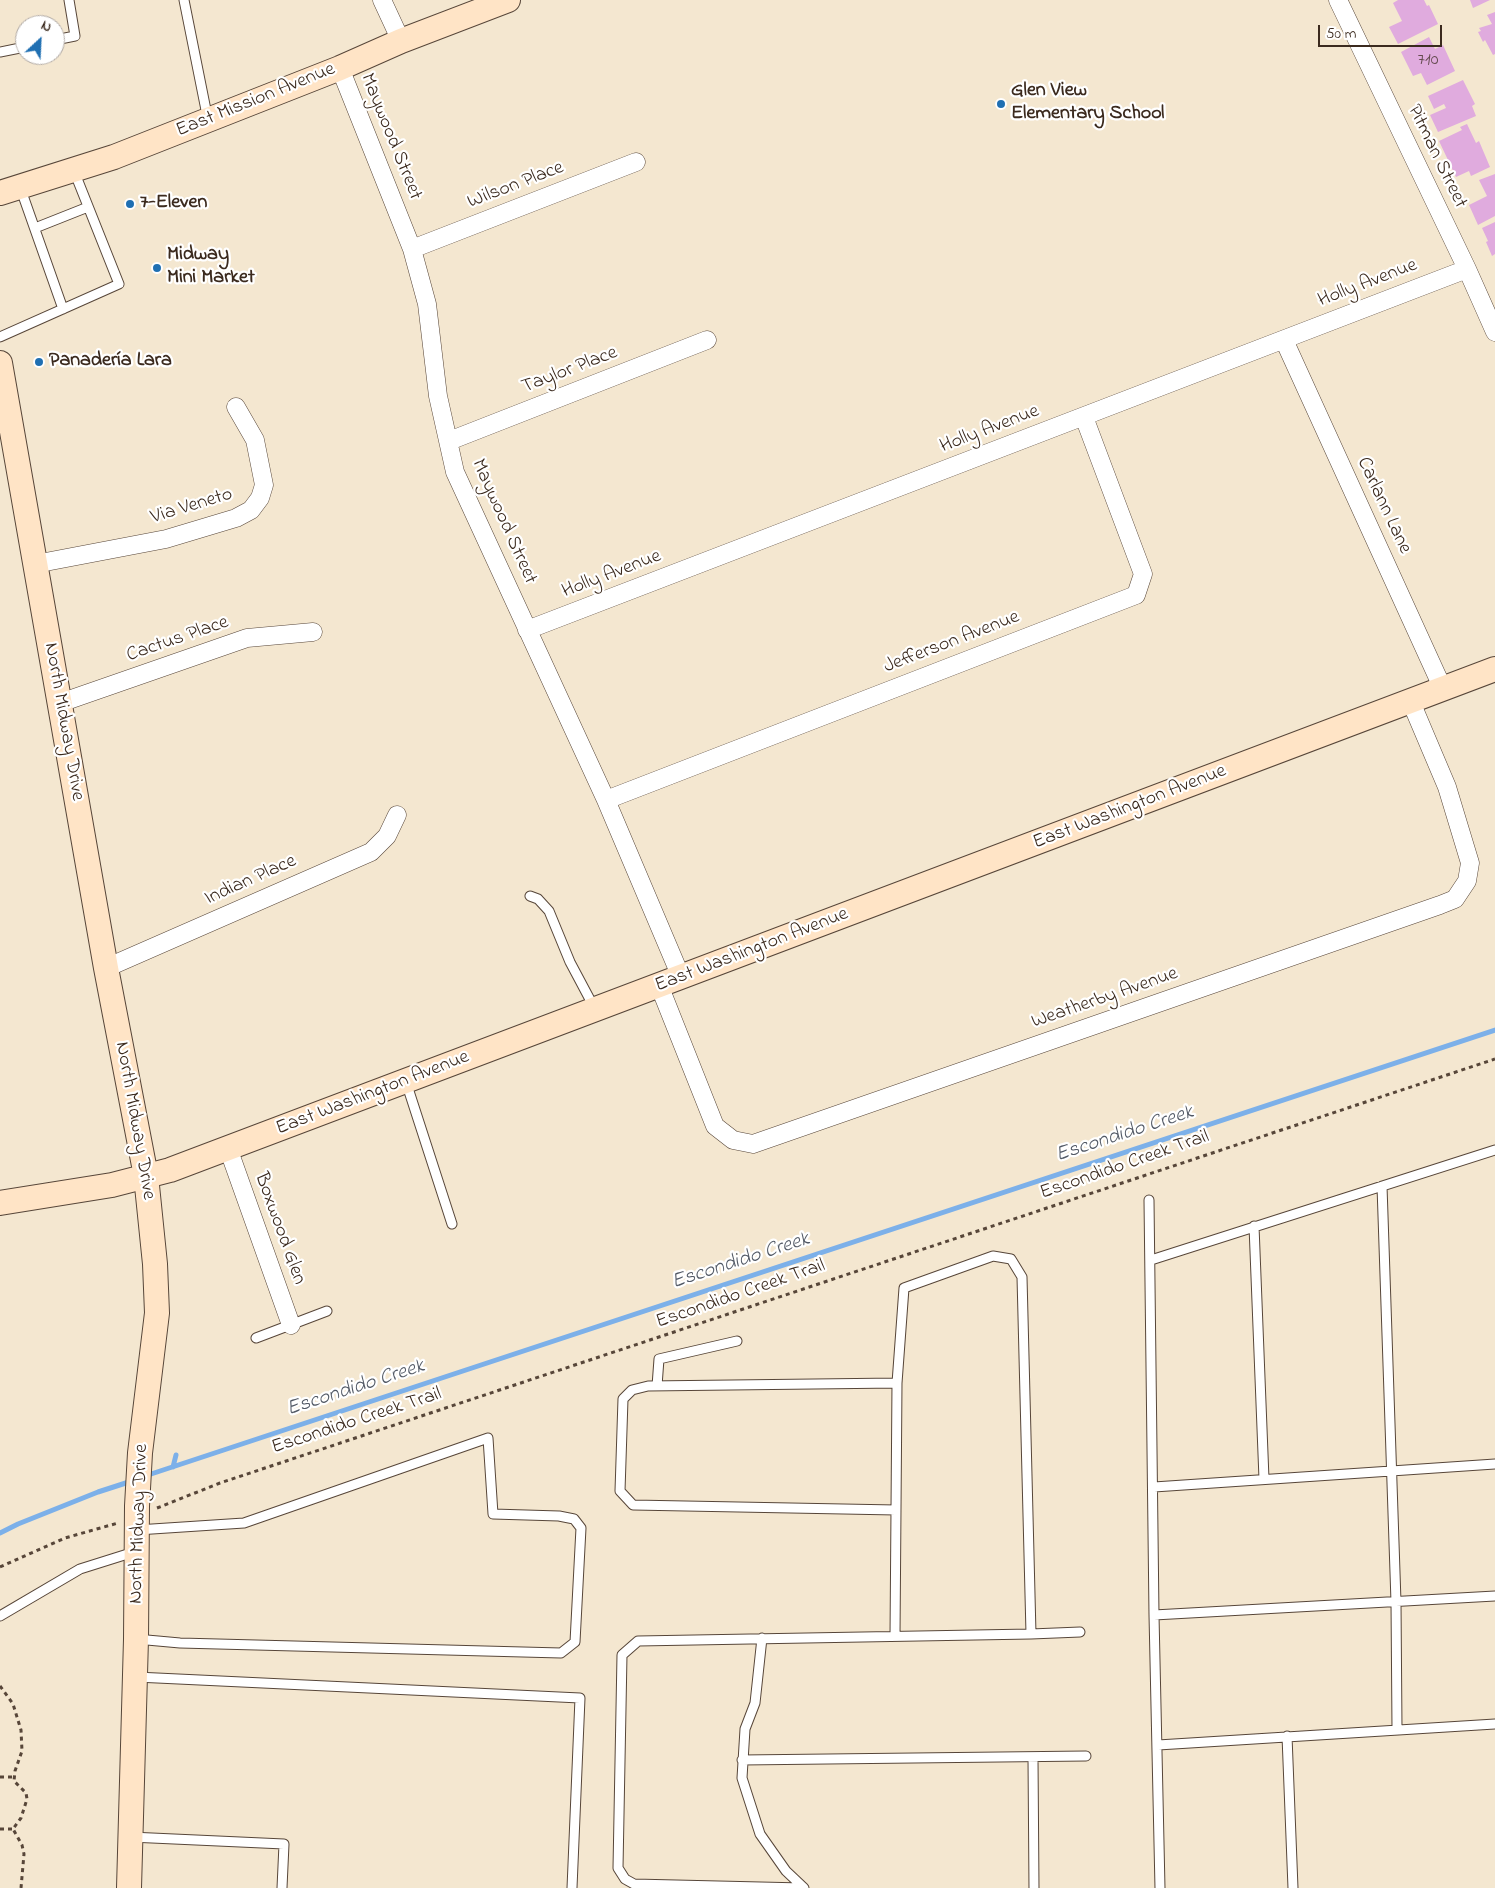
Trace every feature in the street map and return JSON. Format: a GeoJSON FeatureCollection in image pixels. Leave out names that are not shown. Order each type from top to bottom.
{"type":"FeatureCollection","features":[{"type":"Feature","properties":{"kind":"main road","name":"East Mission Avenue"},"geometry":{"type":"LineString","coordinates":[[10,190],[114,158],[340,68],[401,41],[508,0]]}},
{"type":"Feature","properties":{"kind":"main road","name":"North Midway Drive"},"geometry":{"type":"LineString","coordinates":[[0,363],[106,968],[146,1176],[155,1264],[157,1313],[140,1453],[129,1888]]}},
{"type":"Feature","properties":{"kind":"main road","name":"East Washington Avenue"},"geometry":{"type":"LineString","coordinates":[[0,1203],[109,1185],[170,1170],[1495,669]]}},
{"type":"Feature","properties":{"kind":"street"},"geometry":{"type":"LineString","coordinates":[[382,0],[401,41]]}},
{"type":"Feature","properties":{"kind":"street","name":"Pitman Street"},"geometry":{"type":"LineString","coordinates":[[1338,0],[1467,269],[1495,332]]}},
{"type":"Feature","properties":{"kind":"street","name":"Maywood Street"},"geometry":{"type":"LineString","coordinates":[[340,68],[412,249],[426,304],[438,396],[456,472],[606,800],[681,977]]}},
{"type":"Feature","properties":{"kind":"street","name":"Wilson Place"},"geometry":{"type":"LineString","coordinates":[[412,249],[636,162]]}},
{"type":"Feature","properties":{"kind":"street","name":"Holly Avenue"},"geometry":{"type":"LineString","coordinates":[[528,630],[1467,269]]}},
{"type":"Feature","properties":{"kind":"street","name":"Taylor Place"},"geometry":{"type":"LineString","coordinates":[[448,441],[707,340]]}},
{"type":"Feature","properties":{"kind":"street","name":"Carlann Lane"},"geometry":{"type":"LineString","coordinates":[[1284,340],[1443,689]]}},
{"type":"Feature","properties":{"kind":"street","name":"Via Veneto"},"geometry":{"type":"LineString","coordinates":[[35,564],[166,539],[236,518],[251,510],[260,498],[264,485],[254,440],[236,408]]}},
{"type":"Feature","properties":{"kind":"street","name":"Jefferson Avenue"},"geometry":{"type":"LineString","coordinates":[[606,800],[1136,595],[1144,574],[1084,417]]}},
{"type":"Feature","properties":{"kind":"street","name":"Cactus Place"},"geometry":{"type":"LineString","coordinates":[[60,703],[247,638],[313,632]]}},
{"type":"Feature","properties":{"kind":"street","name":"Weatherby Avenue"},"geometry":{"type":"LineString","coordinates":[[659,986],[715,1126],[733,1140],[753,1144],[1440,905],[1455,899],[1467,881],[1470,864],[1447,787],[1411,702]]}},
{"type":"Feature","properties":{"kind":"street","name":"Indian Place"},"geometry":{"type":"LineString","coordinates":[[106,968],[371,852],[387,836],[397,815]]}},
{"type":"Feature","properties":{"kind":"street","name":"Boxwood Glen"},"geometry":{"type":"LineString","coordinates":[[228,1148],[291,1325]]}},
{"type":"Feature","properties":{"kind":"lane"},"geometry":{"type":"LineString","coordinates":[[65,38],[75,36],[68,0]]}},
{"type":"Feature","properties":{"kind":"lane"},"geometry":{"type":"LineString","coordinates":[[184,0],[208,120]]}},
{"type":"Feature","properties":{"kind":"lane"},"geometry":{"type":"LineString","coordinates":[[0,52],[15,49]]}},
{"type":"Feature","properties":{"kind":"lane"},"geometry":{"type":"LineString","coordinates":[[0,337],[119,284],[73,170]]}},
{"type":"Feature","properties":{"kind":"lane"},"geometry":{"type":"LineString","coordinates":[[10,190],[34,228],[62,309]]}},
{"type":"Feature","properties":{"kind":"lane"},"geometry":{"type":"LineString","coordinates":[[34,228],[88,207]]}},
{"type":"Feature","properties":{"kind":"lane"},"geometry":{"type":"LineString","coordinates":[[530,896],[538,898],[549,911],[570,962],[595,1010]]}},
{"type":"Feature","properties":{"kind":"lane"},"geometry":{"type":"LineString","coordinates":[[406,1081],[452,1224]]}},
{"type":"Feature","properties":{"kind":"lane"},"geometry":{"type":"LineString","coordinates":[[1151,1260],[1495,1150]]}},
{"type":"Feature","properties":{"kind":"lane"},"geometry":{"type":"LineString","coordinates":[[1382,1186],[1390,1472],[1396,1602],[1397,1729]]}},
{"type":"Feature","properties":{"kind":"lane"},"geometry":{"type":"LineString","coordinates":[[1149,1200],[1154,1487],[1154,1615],[1160,1888]]}},
{"type":"Feature","properties":{"kind":"lane"},"geometry":{"type":"LineString","coordinates":[[1254,1226],[1264,1479]]}},
{"type":"Feature","properties":{"kind":"lane"},"geometry":{"type":"LineString","coordinates":[[895,1636],[896,1383],[904,1288],[993,1256],[1011,1259],[1022,1277],[1031,1634]]}},
{"type":"Feature","properties":{"kind":"lane"},"geometry":{"type":"LineString","coordinates":[[256,1338],[327,1311]]}},
{"type":"Feature","properties":{"kind":"lane"},"geometry":{"type":"LineString","coordinates":[[657,1386],[659,1359],[737,1341]]}},
{"type":"Feature","properties":{"kind":"lane"},"geometry":{"type":"LineString","coordinates":[[896,1383],[648,1386],[632,1390],[623,1398],[620,1491],[633,1505],[896,1510]]}},
{"type":"Feature","properties":{"kind":"lane"},"geometry":{"type":"LineString","coordinates":[[0,1616],[80,1569],[137,1525],[178,1527],[244,1523],[488,1438],[493,1514],[560,1516],[574,1519],[582,1528],[574,1642],[561,1653],[180,1643],[136,1639]]}},
{"type":"Feature","properties":{"kind":"lane"},"geometry":{"type":"LineString","coordinates":[[1154,1487],[1495,1464]]}},
{"type":"Feature","properties":{"kind":"lane"},"geometry":{"type":"LineString","coordinates":[[1154,1615],[1495,1596]]}},
{"type":"Feature","properties":{"kind":"lane"},"geometry":{"type":"LineString","coordinates":[[803,1888],[674,1887],[634,1884],[625,1878],[618,1868],[622,1655],[638,1641],[1080,1632]]}},
{"type":"Feature","properties":{"kind":"lane"},"geometry":{"type":"LineString","coordinates":[[762,1638],[755,1703],[745,1729],[742,1778],[760,1834],[786,1871],[803,1888]]}},
{"type":"Feature","properties":{"kind":"lane"},"geometry":{"type":"LineString","coordinates":[[134,1677],[580,1698],[572,1888]]}},
{"type":"Feature","properties":{"kind":"lane"},"geometry":{"type":"LineString","coordinates":[[1158,1745],[1495,1724]]}},
{"type":"Feature","properties":{"kind":"lane"},"geometry":{"type":"LineString","coordinates":[[1287,1736],[1292,1888]]}},
{"type":"Feature","properties":{"kind":"lane"},"geometry":{"type":"LineString","coordinates":[[742,1760],[1086,1756]]}},
{"type":"Feature","properties":{"kind":"lane"},"geometry":{"type":"LineString","coordinates":[[1033,1758],[1034,1888]]}},
{"type":"Feature","properties":{"kind":"lane"},"geometry":{"type":"LineString","coordinates":[[130,1837],[284,1844],[282,1888]]}},
{"type":"Feature","properties":{"kind":"path","name":"Escondido Creek Trail"},"geometry":{"type":"LineString","coordinates":[[0,1567],[65,1538],[105,1528],[137,1525],[228,1480],[1495,1059]]}},
{"type":"Feature","properties":{"kind":"path"},"geometry":{"type":"LineString","coordinates":[[0,1686],[13,1704],[21,1730],[22,1751],[14,1771],[14,1782],[26,1792],[27,1799],[20,1818],[13,1829]]}},
{"type":"Feature","properties":{"kind":"path"},"geometry":{"type":"LineString","coordinates":[[0,1777],[14,1777]]}},
{"type":"Feature","properties":{"kind":"path"},"geometry":{"type":"LineString","coordinates":[[0,1829],[13,1829]]}},
{"type":"Feature","properties":{"kind":"path"},"geometry":{"type":"LineString","coordinates":[[13,1829],[22,1845],[24,1854],[21,1888]]}},
{"type":"Feature","properties":{"kind":"building"},"geometry":{"type":"Polygon","coordinates":[[[1398,0],[1424,0],[1427,6],[1429,5],[1438,24],[1398,44],[1389,27],[1402,21],[1393,3],[1398,0]]]}},
{"type":"Feature","properties":{"kind":"building"},"geometry":{"type":"Polygon","coordinates":[[[1470,0],[1490,0],[1473,8],[1470,0]]]}},
{"type":"Feature","properties":{"kind":"building"},"geometry":{"type":"Polygon","coordinates":[[[1495,12],[1495,54],[1493,55],[1478,32],[1481,31],[1479,28],[1492,24],[1487,15],[1495,12]]]}},
{"type":"Feature","properties":{"kind":"building"},"geometry":{"type":"Polygon","coordinates":[[[1429,37],[1435,49],[1443,45],[1455,71],[1427,85],[1421,73],[1413,76],[1401,52],[1429,37]]]}},
{"type":"Feature","properties":{"kind":"building"},"geometry":{"type":"Polygon","coordinates":[[[1463,80],[1475,104],[1472,106],[1476,116],[1438,132],[1430,115],[1446,108],[1444,104],[1434,109],[1428,96],[1463,80]]]}},
{"type":"Feature","properties":{"kind":"building"},"geometry":{"type":"Polygon","coordinates":[[[1467,124],[1476,143],[1479,141],[1490,167],[1471,176],[1469,171],[1456,177],[1439,141],[1462,130],[1460,127],[1467,124]]]}},
{"type":"Feature","properties":{"kind":"building"},"geometry":{"type":"Polygon","coordinates":[[[1495,174],[1495,216],[1478,225],[1469,205],[1487,196],[1479,180],[1495,174]]]}},
{"type":"Feature","properties":{"kind":"building"},"geometry":{"type":"Polygon","coordinates":[[[1495,222],[1495,254],[1492,256],[1482,228],[1495,222]]]}},
{"type":"Feature","properties":{"kind":"waterway","name":"Escondido Creek"},"geometry":{"type":"LineString","coordinates":[[145,1476],[1495,1030]]}},
{"type":"Feature","properties":{"kind":"waterway"},"geometry":{"type":"LineString","coordinates":[[173,1467],[176,1455]]}},
{"type":"Feature","properties":{"kind":"waterway","name":"Escondido Creek"},"geometry":{"type":"LineString","coordinates":[[0,1533],[98,1492],[132,1481]]}},
{"type":"Feature","properties":{"kind":"place","name":"Glen View Elementary School"},"geometry":{"type":"Point","coordinates":[1001,104]}},
{"type":"Feature","properties":{"kind":"place","name":"7-Eleven"},"geometry":{"type":"Point","coordinates":[130,204]}},
{"type":"Feature","properties":{"kind":"place","name":"Midway Mini Market"},"geometry":{"type":"Point","coordinates":[157,268]}},
{"type":"Feature","properties":{"kind":"place","name":"Panadería Lara"},"geometry":{"type":"Point","coordinates":[39,362]}}]}
